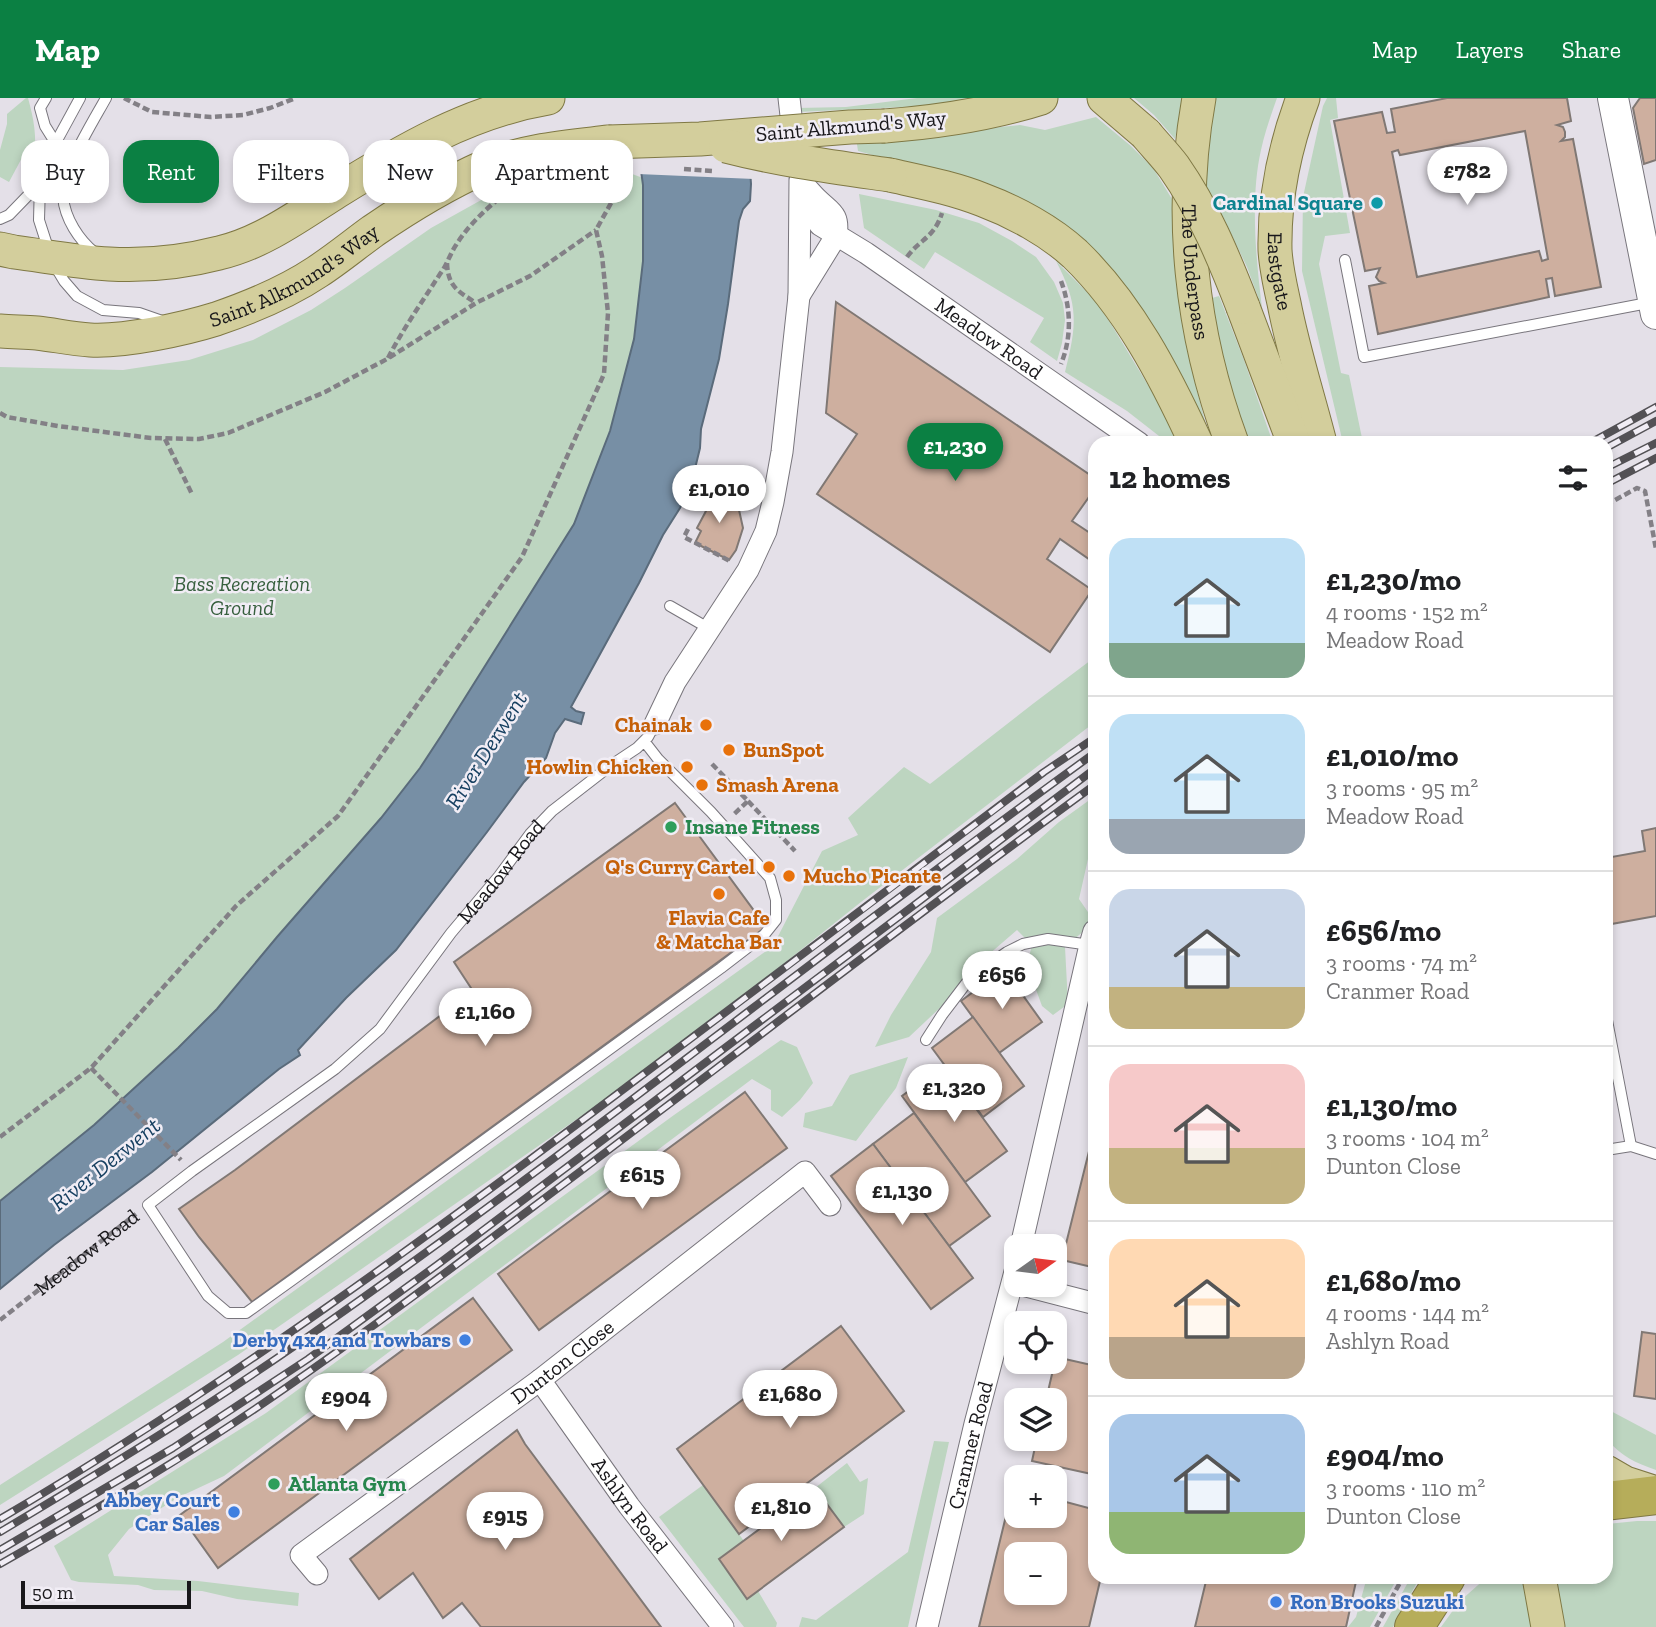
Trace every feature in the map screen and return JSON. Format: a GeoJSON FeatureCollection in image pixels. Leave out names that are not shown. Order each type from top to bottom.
{"type":"FeatureCollection","features":[{"type":"Feature","properties":{"kind":"highway"},"geometry":{"type":"LineString","coordinates":[[1613,1500],[1656,1494]]}},
{"type":"Feature","properties":{"kind":"highway"},"geometry":{"type":"LineString","coordinates":[[1414,1627],[1442,1584]]}},
{"type":"Feature","properties":{"kind":"main road"},"geometry":{"type":"LineString","coordinates":[[0,249],[108,264],[178,261],[221,253],[273,232],[420,142],[485,114],[548,98]]}},
{"type":"Feature","properties":{"kind":"main road"},"geometry":{"type":"LineString","coordinates":[[1104,98],[1129,117],[1173,166],[1200,209],[1244,306],[1291,436]]}},
{"type":"Feature","properties":{"kind":"main road","name":"The Underpass"},"geometry":{"type":"LineString","coordinates":[[1199,98],[1191,163],[1189,222],[1194,295],[1205,356],[1229,436]]}},
{"type":"Feature","properties":{"kind":"main road","name":"Eastgate"},"geometry":{"type":"LineString","coordinates":[[1303,98],[1283,168],[1276,213],[1275,252],[1290,334],[1318,436]]}},
{"type":"Feature","properties":{"kind":"main road","name":"Saint Alkmund's Way"},"geometry":{"type":"LineString","coordinates":[[0,331],[34,332],[92,341],[181,328],[216,318],[273,296],[316,273],[376,229],[449,184],[487,166],[520,155],[610,142],[700,139],[925,122],[1039,99]]}},
{"type":"Feature","properties":{"kind":"main road"},"geometry":{"type":"LineString","coordinates":[[700,139],[760,155],[890,175],[943,187],[983,200],[1022,218],[1075,255],[1125,314],[1160,371],[1193,436]]}},
{"type":"Feature","properties":{"kind":"main road"},"geometry":{"type":"LineString","coordinates":[[0,349],[92,341]]}},
{"type":"Feature","properties":{"kind":"main road"},"geometry":{"type":"LineString","coordinates":[[1613,1476],[1656,1494]]}},
{"type":"Feature","properties":{"kind":"main road"},"geometry":{"type":"LineString","coordinates":[[1540,1584],[1546,1619]]}},
{"type":"Feature","properties":{"kind":"street","name":"Meadow Road"},"geometry":{"type":"LineString","coordinates":[[649,733],[675,682],[748,570],[766,531],[773,502],[782,452],[799,296],[800,180],[789,98]]}},
{"type":"Feature","properties":{"kind":"street"},"geometry":{"type":"LineString","coordinates":[[1613,98],[1655,308]]}},
{"type":"Feature","properties":{"kind":"street"},"geometry":{"type":"LineString","coordinates":[[800,180],[836,218],[836,236]]}},
{"type":"Feature","properties":{"kind":"street","name":"Meadow Road"},"geometry":{"type":"LineString","coordinates":[[799,296],[836,236],[866,253],[1129,436]]}},
{"type":"Feature","properties":{"kind":"street"},"geometry":{"type":"LineString","coordinates":[[1024,1234],[1088,959]]}},
{"type":"Feature","properties":{"kind":"street","name":"Dunton Close"},"geometry":{"type":"LineString","coordinates":[[317,1574],[301,1555],[541,1380],[805,1172],[830,1205]]}},
{"type":"Feature","properties":{"kind":"street"},"geometry":{"type":"LineString","coordinates":[[1068,1295],[1088,1302]]}},
{"type":"Feature","properties":{"kind":"street","name":"Cranmer Road"},"geometry":{"type":"LineString","coordinates":[[927,1627],[975,1424],[1011,1297]]}},
{"type":"Feature","properties":{"kind":"street","name":"Ashlyn Road"},"geometry":{"type":"LineString","coordinates":[[541,1380],[629,1506],[723,1627]]}},
{"type":"Feature","properties":{"kind":"lane"},"geometry":{"type":"LineString","coordinates":[[46,98],[40,108],[45,126],[54,140]]}},
{"type":"Feature","properties":{"kind":"lane"},"geometry":{"type":"LineString","coordinates":[[56,140],[80,98]]}},
{"type":"Feature","properties":{"kind":"lane"},"geometry":{"type":"LineString","coordinates":[[106,98],[68,169],[62,197],[78,236],[108,264]]}},
{"type":"Feature","properties":{"kind":"lane"},"geometry":{"type":"LineString","coordinates":[[0,219],[9,215],[21,203]]}},
{"type":"Feature","properties":{"kind":"lane"},"geometry":{"type":"LineString","coordinates":[[39,203],[39,220],[51,257],[64,281],[77,296],[103,310],[139,313],[181,328]]}},
{"type":"Feature","properties":{"kind":"lane"},"geometry":{"type":"LineString","coordinates":[[1345,260],[1364,357],[1655,308]]}},
{"type":"Feature","properties":{"kind":"lane"},"geometry":{"type":"LineString","coordinates":[[670,606],[710,629]]}},
{"type":"Feature","properties":{"kind":"lane"},"geometry":{"type":"LineString","coordinates":[[148,1205],[208,1296],[228,1313],[246,1313],[764,935],[776,920],[776,900],[770,878],[658,759],[649,733]]}},
{"type":"Feature","properties":{"kind":"lane","name":"Meadow Road"},"geometry":{"type":"LineString","coordinates":[[148,1205],[335,1069],[380,1028],[530,834],[552,811],[637,748],[649,733]]}},
{"type":"Feature","properties":{"kind":"lane"},"geometry":{"type":"LineString","coordinates":[[926,1040],[971,977],[1007,952],[1023,944],[1048,939],[1088,938]]}},
{"type":"Feature","properties":{"kind":"lane"},"geometry":{"type":"LineString","coordinates":[[1613,1052],[1631,1146]]}},
{"type":"Feature","properties":{"kind":"lane"},"geometry":{"type":"LineString","coordinates":[[1613,1149],[1631,1146],[1656,1154]]}},
{"type":"Feature","properties":{"kind":"path"},"geometry":{"type":"LineString","coordinates":[[124,98],[152,112],[211,117],[243,115],[296,98]]}},
{"type":"Feature","properties":{"kind":"path"},"geometry":{"type":"LineString","coordinates":[[387,359],[455,246],[469,227],[493,203]]}},
{"type":"Feature","properties":{"kind":"path"},"geometry":{"type":"LineString","coordinates":[[0,413],[7,417],[125,436],[199,439],[228,433],[325,392],[387,359],[476,303],[530,276],[596,230],[611,203]]}},
{"type":"Feature","properties":{"kind":"path"},"geometry":{"type":"LineString","coordinates":[[912,250],[931,234],[941,216]]}},
{"type":"Feature","properties":{"kind":"path"},"geometry":{"type":"LineString","coordinates":[[0,1138],[91,1068],[236,906],[338,816],[522,558],[604,374],[608,313],[602,256],[596,230]]}},
{"type":"Feature","properties":{"kind":"path"},"geometry":{"type":"LineString","coordinates":[[447,262],[451,284],[476,303]]}},
{"type":"Feature","properties":{"kind":"path"},"geometry":{"type":"LineString","coordinates":[[1054,384],[1069,334],[1069,312],[1059,278]]}},
{"type":"Feature","properties":{"kind":"path"},"geometry":{"type":"LineString","coordinates":[[165,439],[191,494]]}},
{"type":"Feature","properties":{"kind":"path"},"geometry":{"type":"LineString","coordinates":[[1613,501],[1637,488],[1645,491],[1656,549]]}},
{"type":"Feature","properties":{"kind":"path"},"geometry":{"type":"LineString","coordinates":[[688,529],[684,537],[748,570]]}},
{"type":"Feature","properties":{"kind":"path"},"geometry":{"type":"LineString","coordinates":[[712,764],[796,850]]}},
{"type":"Feature","properties":{"kind":"path"},"geometry":{"type":"LineString","coordinates":[[723,825],[748,801]]}},
{"type":"Feature","properties":{"kind":"path"},"geometry":{"type":"LineString","coordinates":[[91,1068],[183,1161]]}},
{"type":"Feature","properties":{"kind":"path","name":"Meadow Road"},"geometry":{"type":"LineString","coordinates":[[0,1320],[148,1205]]}},
{"type":"Feature","properties":{"kind":"path"},"geometry":{"type":"LineString","coordinates":[[1376,1627],[1399,1584]]}},
{"type":"Feature","properties":{"kind":"green space"},"geometry":{"type":"Polygon","coordinates":[[[28,98],[35,140],[21,140],[21,160],[9,182],[0,177],[0,150],[7,114],[28,98]]]}},
{"type":"Feature","properties":{"kind":"green space"},"geometry":{"type":"Polygon","coordinates":[[[917,98],[993,98],[925,106],[798,112],[797,108],[846,107],[917,98]]]}},
{"type":"Feature","properties":{"kind":"green space"},"geometry":{"type":"Polygon","coordinates":[[[1134,98],[1183,98],[1175,139],[1154,115],[1134,98]]]}},
{"type":"Feature","properties":{"kind":"green space"},"geometry":{"type":"Polygon","coordinates":[[[1216,98],[1277,98],[1261,150],[1256,188],[1256,249],[1262,308],[1247,267],[1204,184],[1216,98]]]}},
{"type":"Feature","properties":{"kind":"green space"},"geometry":{"type":"Polygon","coordinates":[[[1327,98],[1336,98],[1338,118],[1330,120],[1350,233],[1325,236],[1319,264],[1341,373],[1349,375],[1362,436],[1341,436],[1302,271],[1303,197],[1327,98]]]}},
{"type":"Feature","properties":{"kind":"green space"},"geometry":{"type":"Polygon","coordinates":[[[1096,117],[1153,168],[1183,217],[1184,306],[1190,363],[1209,436],[1144,313],[1103,259],[1036,206],[973,180],[858,151],[856,138],[911,136],[1020,125],[1045,130],[1096,117]]]}},
{"type":"Feature","properties":{"kind":"green space","name":"Bass Recreation Ground"},"geometry":{"type":"Polygon","coordinates":[[[633,174],[643,178],[643,261],[634,339],[610,431],[574,524],[420,768],[381,818],[217,1009],[94,1125],[0,1201],[0,367],[123,370],[189,360],[253,340],[311,310],[431,228],[476,203],[633,203],[633,174]]]}},
{"type":"Feature","properties":{"kind":"green space"},"geometry":{"type":"Polygon","coordinates":[[[859,194],[936,210],[979,223],[1036,257],[1054,282],[1063,303],[1065,320],[1057,361],[1030,342],[1044,318],[935,252],[924,269],[864,228],[859,194]]]}},
{"type":"Feature","properties":{"kind":"green space"},"geometry":{"type":"Polygon","coordinates":[[[1056,261],[1095,300],[1163,410],[1176,436],[1159,436],[1127,411],[1065,372],[1074,315],[1056,261]]]}},
{"type":"Feature","properties":{"kind":"green space"},"geometry":{"type":"Polygon","coordinates":[[[1219,296],[1271,436],[1247,436],[1226,372],[1212,298],[1219,296]]]}},
{"type":"Feature","properties":{"kind":"green space"},"geometry":{"type":"Polygon","coordinates":[[[1088,662],[1088,727],[861,902],[672,1053],[238,1355],[0,1505],[0,1485],[223,1342],[773,946],[822,851],[858,835],[848,818],[904,767],[930,784],[1088,662]]]}},
{"type":"Feature","properties":{"kind":"green space"},"geometry":{"type":"Polygon","coordinates":[[[1088,801],[1088,859],[1079,899],[1088,912],[1088,927],[1065,947],[1068,1004],[1053,1015],[1042,1006],[1027,965],[1032,945],[1017,930],[973,968],[943,1005],[909,1037],[875,1047],[891,1015],[931,952],[937,918],[1017,859],[1059,822],[1088,801]]]}},
{"type":"Feature","properties":{"kind":"green space"},"geometry":{"type":"Polygon","coordinates":[[[781,1040],[797,1047],[813,1083],[782,1117],[771,1110],[771,1090],[752,1079],[224,1476],[177,1498],[129,1529],[108,1555],[114,1576],[198,1581],[299,1593],[298,1606],[237,1599],[202,1591],[154,1590],[138,1585],[71,1580],[54,1546],[266,1413],[781,1040]]]}},
{"type":"Feature","properties":{"kind":"green space"},"geometry":{"type":"Polygon","coordinates":[[[908,1057],[896,1088],[856,1141],[803,1127],[805,1113],[832,1106],[850,1075],[908,1057]]]}},
{"type":"Feature","properties":{"kind":"green space"},"geometry":{"type":"Polygon","coordinates":[[[1613,1412],[1656,1435],[1656,1470],[1642,1465],[1613,1445],[1613,1412]]]}},
{"type":"Feature","properties":{"kind":"green space"},"geometry":{"type":"Polygon","coordinates":[[[934,1441],[949,1442],[908,1627],[799,1627],[802,1617],[816,1620],[908,1552],[934,1441]]]}},
{"type":"Feature","properties":{"kind":"green space"},"geometry":{"type":"Polygon","coordinates":[[[847,1463],[860,1482],[868,1478],[864,1514],[844,1527],[815,1488],[847,1463]]]}},
{"type":"Feature","properties":{"kind":"green space"},"geometry":{"type":"Polygon","coordinates":[[[703,1485],[744,1541],[719,1560],[747,1598],[758,1591],[777,1623],[776,1627],[744,1627],[659,1517],[703,1485]]]}},
{"type":"Feature","properties":{"kind":"green space"},"geometry":{"type":"Polygon","coordinates":[[[1656,1521],[1656,1627],[1441,1627],[1459,1602],[1479,1584],[1613,1584],[1613,1523],[1656,1521]]]}},
{"type":"Feature","properties":{"kind":"green space"},"geometry":{"type":"Polygon","coordinates":[[[1365,1584],[1394,1584],[1370,1627],[1348,1627],[1356,1617],[1365,1584]]]}},
{"type":"Feature","properties":{"kind":"green space"},"geometry":{"type":"Polygon","coordinates":[[[1407,1584],[1416,1584],[1393,1627],[1383,1627],[1407,1584]]]}},
{"type":"Feature","properties":{"kind":"water","name":"River Derwent"},"geometry":{"type":"Polygon","coordinates":[[[631,98],[745,98],[750,201],[743,209],[739,221],[719,359],[701,429],[700,448],[691,485],[571,707],[584,713],[581,724],[565,719],[555,733],[546,758],[524,782],[396,950],[346,998],[298,1050],[300,1055],[0,1289],[0,1201],[94,1125],[217,1009],[381,818],[420,768],[574,524],[610,431],[634,339],[643,261],[643,185],[631,98]]]}},
{"type":"Feature","properties":{"kind":"pier"},"geometry":{"type":"Polygon","coordinates":[[[627,98],[749,98],[754,179],[638,174],[627,98]]]}},
{"type":"Feature","properties":{"kind":"building","name":"Cardinal Square"},"geometry":{"type":"Polygon","coordinates":[[[1447,98],[1567,98],[1571,121],[1557,125],[1563,127],[1565,132],[1561,141],[1573,139],[1601,287],[1555,296],[1552,278],[1546,279],[1549,297],[1378,334],[1369,286],[1384,283],[1376,277],[1380,268],[1365,271],[1334,121],[1382,112],[1387,133],[1395,132],[1391,109],[1447,98]],[[1525,131],[1400,155],[1398,150],[1392,152],[1417,277],[1539,251],[1542,261],[1548,259],[1525,131]]]}},
{"type":"Feature","properties":{"kind":"building"},"geometry":{"type":"Polygon","coordinates":[[[1640,98],[1656,98],[1656,160],[1644,164],[1633,108],[1640,98]]]}},
{"type":"Feature","properties":{"kind":"building"},"geometry":{"type":"Polygon","coordinates":[[[836,302],[1088,474],[1088,498],[1072,521],[1088,532],[1088,558],[1060,539],[1047,559],[1088,587],[1088,596],[1050,652],[817,494],[857,434],[826,413],[836,302]]]}},
{"type":"Feature","properties":{"kind":"building"},"geometry":{"type":"Polygon","coordinates":[[[700,490],[715,495],[739,510],[743,528],[736,550],[729,560],[695,543],[701,531],[697,528],[706,511],[692,502],[700,490]]]}},
{"type":"Feature","properties":{"kind":"building"},"geometry":{"type":"Polygon","coordinates":[[[675,803],[766,927],[252,1302],[179,1209],[473,991],[454,962],[675,803]]]}},
{"type":"Feature","properties":{"kind":"building"},"geometry":{"type":"Polygon","coordinates":[[[1656,828],[1656,916],[1613,924],[1613,857],[1645,851],[1642,831],[1656,828]]]}},
{"type":"Feature","properties":{"kind":"building"},"geometry":{"type":"Polygon","coordinates":[[[1004,969],[1042,1022],[999,1053],[961,1001],[1004,969]]]}},
{"type":"Feature","properties":{"kind":"building"},"geometry":{"type":"Polygon","coordinates":[[[973,1017],[1024,1086],[983,1117],[932,1048],[973,1017]]]}},
{"type":"Feature","properties":{"kind":"building"},"geometry":{"type":"Polygon","coordinates":[[[944,1065],[1007,1151],[965,1182],[902,1096],[944,1065]]]}},
{"type":"Feature","properties":{"kind":"building"},"geometry":{"type":"Polygon","coordinates":[[[745,1092],[787,1148],[539,1330],[498,1274],[745,1092]]]}},
{"type":"Feature","properties":{"kind":"building"},"geometry":{"type":"Polygon","coordinates":[[[914,1113],[990,1216],[949,1246],[873,1144],[914,1113]]]}},
{"type":"Feature","properties":{"kind":"building"},"geometry":{"type":"Polygon","coordinates":[[[873,1144],[973,1278],[931,1309],[831,1176],[873,1144]]]}},
{"type":"Feature","properties":{"kind":"building"},"geometry":{"type":"Polygon","coordinates":[[[1088,1155],[1088,1266],[1068,1261],[1068,1236],[1088,1155]]]}},
{"type":"Feature","properties":{"kind":"building"},"geometry":{"type":"Polygon","coordinates":[[[473,1298],[512,1350],[218,1568],[180,1515],[473,1298]]]}},
{"type":"Feature","properties":{"kind":"building"},"geometry":{"type":"Polygon","coordinates":[[[841,1326],[904,1411],[739,1534],[677,1449],[841,1326]]]}},
{"type":"Feature","properties":{"kind":"building"},"geometry":{"type":"Polygon","coordinates":[[[1642,1332],[1656,1334],[1656,1399],[1634,1396],[1642,1332]]]}},
{"type":"Feature","properties":{"kind":"building"},"geometry":{"type":"Polygon","coordinates":[[[1067,1359],[1088,1364],[1088,1473],[1067,1469],[1067,1465],[1032,1461],[1034,1451],[1067,1451],[1067,1388],[1049,1388],[1052,1374],[1067,1374],[1067,1359]]]}},
{"type":"Feature","properties":{"kind":"building"},"geometry":{"type":"Polygon","coordinates":[[[517,1430],[661,1627],[481,1627],[462,1603],[443,1618],[413,1573],[379,1599],[350,1559],[517,1430]]]}},
{"type":"Feature","properties":{"kind":"building"},"geometry":{"type":"Polygon","coordinates":[[[815,1488],[844,1527],[747,1599],[719,1559],[815,1488]]]}},
{"type":"Feature","properties":{"kind":"building"},"geometry":{"type":"Polygon","coordinates":[[[1067,1502],[1088,1508],[1088,1584],[1099,1584],[1089,1627],[979,1627],[1004,1524],[1004,1528],[1067,1528],[1067,1502]]]}},
{"type":"Feature","properties":{"kind":"building","name":"Ron Brooks Suzuki"},"geometry":{"type":"Polygon","coordinates":[[[1205,1584],[1355,1584],[1346,1627],[1195,1627],[1205,1584]]]}},
{"type":"Feature","properties":{"kind":"railway"},"geometry":{"type":"LineString","coordinates":[[1603,436],[1656,407]]}},
{"type":"Feature","properties":{"kind":"railway"},"geometry":{"type":"LineString","coordinates":[[1613,444],[1656,421]]}},
{"type":"Feature","properties":{"kind":"railway"},"geometry":{"type":"LineString","coordinates":[[1613,464],[1656,443]]}},
{"type":"Feature","properties":{"kind":"railway"},"geometry":{"type":"LineString","coordinates":[[1613,480],[1656,458]]}},
{"type":"Feature","properties":{"kind":"railway"},"geometry":{"type":"LineString","coordinates":[[0,1519],[165,1417],[404,1252],[1044,772],[1088,742]]}},
{"type":"Feature","properties":{"kind":"railway"},"geometry":{"type":"LineString","coordinates":[[0,1532],[209,1403],[427,1252],[1088,758]]}},
{"type":"Feature","properties":{"kind":"railway"},"geometry":{"type":"LineString","coordinates":[[0,1550],[173,1448],[308,1359],[437,1265],[1088,774]]}},
{"type":"Feature","properties":{"kind":"railway"},"geometry":{"type":"LineString","coordinates":[[0,1564],[171,1463],[337,1352],[1088,790]]}},
{"type":"Feature","properties":{"kind":"place","name":"Cardinal Square"},"geometry":{"type":"Point","coordinates":[1377,203]}},
{"type":"Feature","properties":{"kind":"place","name":"Chainak"},"geometry":{"type":"Point","coordinates":[706,725]}},
{"type":"Feature","properties":{"kind":"place","name":"BunSpot"},"geometry":{"type":"Point","coordinates":[729,750]}},
{"type":"Feature","properties":{"kind":"place","name":"Howlin Chicken"},"geometry":{"type":"Point","coordinates":[687,767]}},
{"type":"Feature","properties":{"kind":"place","name":"Smash Arena"},"geometry":{"type":"Point","coordinates":[702,785]}},
{"type":"Feature","properties":{"kind":"place","name":"Insane Fitness"},"geometry":{"type":"Point","coordinates":[671,827]}},
{"type":"Feature","properties":{"kind":"place","name":"Q's Curry Cartel"},"geometry":{"type":"Point","coordinates":[769,867]}},
{"type":"Feature","properties":{"kind":"place","name":"Mucho Picante"},"geometry":{"type":"Point","coordinates":[789,876]}},
{"type":"Feature","properties":{"kind":"place","name":"Flavia Cafe & Matcha Bar"},"geometry":{"type":"Point","coordinates":[719,894]}},
{"type":"Feature","properties":{"kind":"place","name":"Derby 4x4 and Towbars"},"geometry":{"type":"Point","coordinates":[465,1340]}},
{"type":"Feature","properties":{"kind":"place","name":"Atlanta Gym"},"geometry":{"type":"Point","coordinates":[274,1484]}},
{"type":"Feature","properties":{"kind":"place","name":"Abbey Court Car Sales"},"geometry":{"type":"Point","coordinates":[234,1512]}},
{"type":"Feature","properties":{"kind":"place","name":"Ron Brooks Suzuki"},"geometry":{"type":"Point","coordinates":[1276,1602]}}]}
